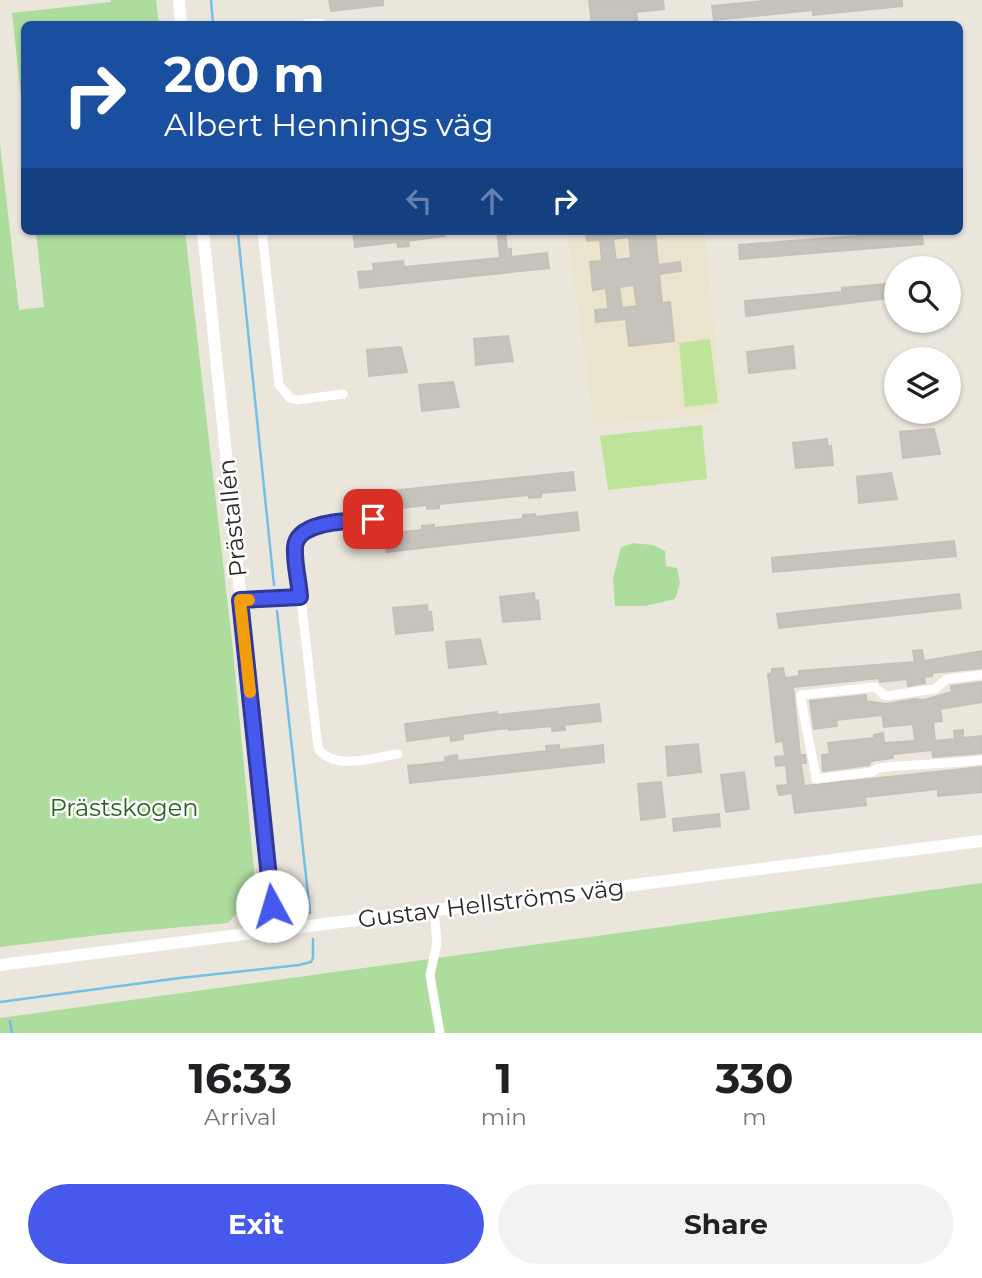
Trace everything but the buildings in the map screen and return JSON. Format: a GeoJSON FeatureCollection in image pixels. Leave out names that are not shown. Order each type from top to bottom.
{"type":"FeatureCollection","features":[{"type":"Feature","properties":{"kind":"street"},"geometry":{"type":"LineString","coordinates":[[179,0],[181,21]]}},
{"type":"Feature","properties":{"kind":"street","name":"Prästallén"},"geometry":{"type":"LineString","coordinates":[[203,235],[275,930]]}},
{"type":"Feature","properties":{"kind":"street"},"geometry":{"type":"LineString","coordinates":[[262,235],[279,385],[290,398],[297,400],[343,394]]}},
{"type":"Feature","properties":{"kind":"street"},"geometry":{"type":"LineString","coordinates":[[373,519],[311,527],[301,533],[295,546],[300,597],[318,748],[325,757],[337,762],[398,754]]}},
{"type":"Feature","properties":{"kind":"street"},"geometry":{"type":"LineString","coordinates":[[240,600],[300,597]]}},
{"type":"Feature","properties":{"kind":"street"},"geometry":{"type":"LineString","coordinates":[[982,676],[947,679],[935,689],[885,696],[875,687],[801,695],[805,733],[811,741],[816,779],[872,772],[877,768],[908,764],[929,765],[982,760]]}},
{"type":"Feature","properties":{"kind":"street","name":"Gustav Hellströms väg"},"geometry":{"type":"LineString","coordinates":[[0,965],[982,841]]}},
{"type":"Feature","properties":{"kind":"street"},"geometry":{"type":"LineString","coordinates":[[434,910],[437,943],[430,975],[440,1033]]}},
{"type":"Feature","properties":{"kind":"shaded area"},"geometry":{"type":"Polygon","coordinates":[[[568,235],[705,235],[722,413],[594,426],[568,235]]]}},
{"type":"Feature","properties":{"kind":"green space"},"geometry":{"type":"Polygon","coordinates":[[[156,0],[159,21],[21,21],[21,97],[12,13],[156,0]]]}},
{"type":"Feature","properties":{"kind":"green space","name":"Prästskogen"},"geometry":{"type":"Polygon","coordinates":[[[0,144],[19,310],[44,307],[36,235],[185,235],[232,641],[256,891],[228,923],[0,947],[0,144]]]}},
{"type":"Feature","properties":{"kind":"green space"},"geometry":{"type":"Polygon","coordinates":[[[710,339],[718,403],[685,407],[679,343],[710,339]]]}},
{"type":"Feature","properties":{"kind":"green space"},"geometry":{"type":"Polygon","coordinates":[[[702,425],[707,479],[608,490],[600,436],[702,425]]]}},
{"type":"Feature","properties":{"kind":"green space"},"geometry":{"type":"Polygon","coordinates":[[[633,543],[653,545],[665,551],[666,566],[677,568],[680,583],[675,599],[645,606],[615,606],[613,578],[621,547],[633,543]]]}},
{"type":"Feature","properties":{"kind":"green space"},"geometry":{"type":"Polygon","coordinates":[[[982,883],[982,1033],[0,1033],[0,1018],[982,883]]]}},
{"type":"Feature","properties":{"kind":"waterway"},"geometry":{"type":"LineString","coordinates":[[211,0],[213,21]]}},
{"type":"Feature","properties":{"kind":"waterway"},"geometry":{"type":"LineString","coordinates":[[238,235],[274,585]]}},
{"type":"Feature","properties":{"kind":"waterway"},"geometry":{"type":"LineString","coordinates":[[277,611],[310,913]]}},
{"type":"Feature","properties":{"kind":"waterway"},"geometry":{"type":"LineString","coordinates":[[0,1002],[299,965],[311,962],[313,939]]}},
{"type":"Feature","properties":{"kind":"waterway"},"geometry":{"type":"LineString","coordinates":[[10,1021],[12,1033]]}},
{"type":"Feature","properties":{"kind":"slow traffic"},"geometry":{"type":"LineString","coordinates":[[249,600],[240,600],[250,692]]}},
{"type":"Feature","properties":{"kind":"route"},"geometry":{"type":"LineString","coordinates":[[272,906],[240,600],[300,597],[295,546],[301,533],[311,527],[373,519]]}}]}
